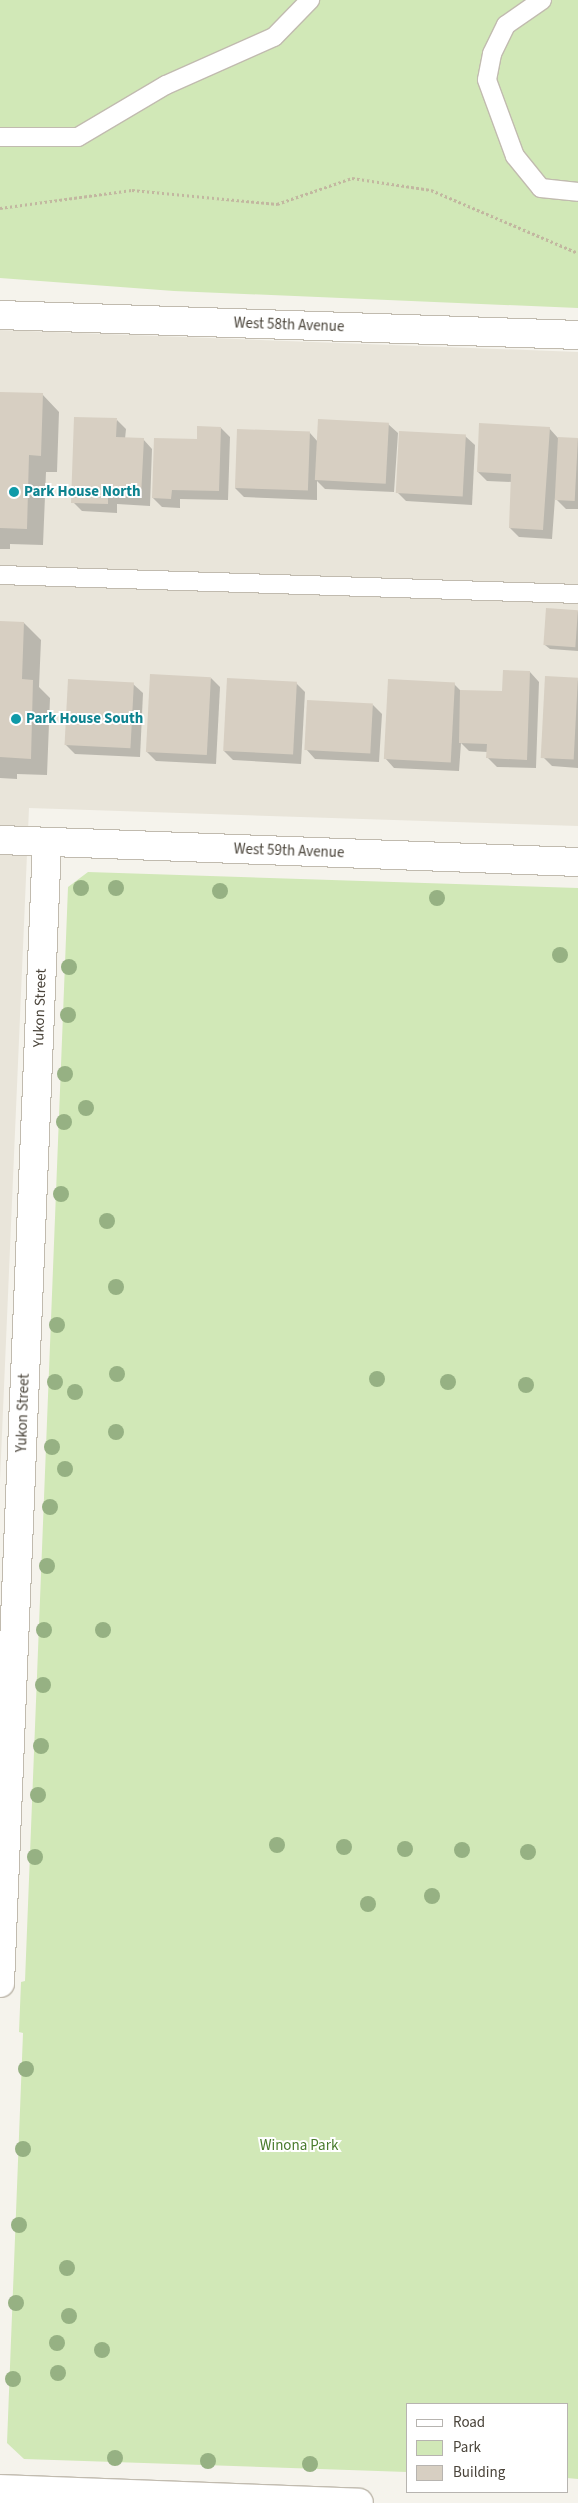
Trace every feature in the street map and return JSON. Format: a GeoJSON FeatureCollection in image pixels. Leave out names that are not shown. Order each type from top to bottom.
{"type":"FeatureCollection","features":[{"type":"Feature","properties":{"kind":"street","name":"West 58th Avenue"},"geometry":{"type":"LineString","coordinates":[[0,315],[578,335]]}},
{"type":"Feature","properties":{"kind":"street","name":"West 59th Avenue"},"geometry":{"type":"LineString","coordinates":[[0,840],[578,862]]}},
{"type":"Feature","properties":{"kind":"street","name":"Yukon Street"},"geometry":{"type":"LineString","coordinates":[[0,1983],[47,842]]}},
{"type":"Feature","properties":{"kind":"street"},"geometry":{"type":"LineString","coordinates":[[0,2489],[359,2503]]}},
{"type":"Feature","properties":{"kind":"lane"},"geometry":{"type":"LineString","coordinates":[[0,137],[78,137],[166,85],[274,37],[310,0]]}},
{"type":"Feature","properties":{"kind":"lane"},"geometry":{"type":"LineString","coordinates":[[542,0],[506,25],[492,54],[488,80],[515,156],[541,188],[578,192]]}},
{"type":"Feature","properties":{"kind":"lane"},"geometry":{"type":"LineString","coordinates":[[0,575],[578,594]]}},
{"type":"Feature","properties":{"kind":"path"},"geometry":{"type":"LineString","coordinates":[[0,208],[132,190],[277,204],[352,178],[431,190],[578,253]]}},
{"type":"Feature","properties":{"kind":"shaded area"},"geometry":{"type":"Polygon","coordinates":[[[0,330],[578,352],[578,826],[29,808],[0,1480],[0,330]]]}},
{"type":"Feature","properties":{"kind":"green space"},"geometry":{"type":"Polygon","coordinates":[[[0,0],[578,0],[578,308],[174,291],[0,278],[0,0]]]}},
{"type":"Feature","properties":{"kind":"green space","name":"Winona Park"},"geometry":{"type":"Polygon","coordinates":[[[88,872],[578,888],[578,2479],[568,2478],[568,2403],[406,2403],[406,2472],[24,2459],[7,2443],[23,2033],[19,2032],[21,1982],[25,1981],[68,887],[88,872]]]}},
{"type":"Feature","properties":{"kind":"building","name":"Park House North"},"geometry":{"type":"Polygon","coordinates":[[[0,392],[43,393],[41,456],[29,455],[27,529],[0,528],[0,392]]]}},
{"type":"Feature","properties":{"kind":"building"},"geometry":{"type":"Polygon","coordinates":[[[74,417],[117,418],[116,437],[144,438],[141,497],[108,496],[108,504],[71,503],[74,417]]]}},
{"type":"Feature","properties":{"kind":"building"},"geometry":{"type":"Polygon","coordinates":[[[318,419],[389,423],[386,484],[315,480],[318,419]]]}},
{"type":"Feature","properties":{"kind":"building"},"geometry":{"type":"Polygon","coordinates":[[[479,423],[550,427],[543,530],[509,528],[511,474],[477,472],[479,423]]]}},
{"type":"Feature","properties":{"kind":"building"},"geometry":{"type":"Polygon","coordinates":[[[197,426],[221,427],[219,491],[172,490],[171,499],[152,498],[154,438],[197,439],[197,426]]]}},
{"type":"Feature","properties":{"kind":"building"},"geometry":{"type":"Polygon","coordinates":[[[237,429],[310,432],[308,491],[235,488],[237,429]]]}},
{"type":"Feature","properties":{"kind":"building"},"geometry":{"type":"Polygon","coordinates":[[[399,431],[466,435],[463,496],[396,493],[399,431]]]}},
{"type":"Feature","properties":{"kind":"building"},"geometry":{"type":"Polygon","coordinates":[[[558,437],[578,438],[575,501],[555,500],[558,437]]]}},
{"type":"Feature","properties":{"kind":"building"},"geometry":{"type":"Polygon","coordinates":[[[546,608],[578,610],[575,647],[543,645],[546,608]]]}},
{"type":"Feature","properties":{"kind":"building","name":"Park House South"},"geometry":{"type":"Polygon","coordinates":[[[0,621],[24,622],[22,679],[33,680],[31,759],[0,757],[0,621]]]}},
{"type":"Feature","properties":{"kind":"building"},"geometry":{"type":"Polygon","coordinates":[[[503,670],[530,671],[527,760],[486,758],[487,744],[459,743],[460,690],[502,691],[503,670]]]}},
{"type":"Feature","properties":{"kind":"building"},"geometry":{"type":"Polygon","coordinates":[[[150,674],[211,677],[207,755],[146,752],[150,674]]]}},
{"type":"Feature","properties":{"kind":"building"},"geometry":{"type":"Polygon","coordinates":[[[545,676],[578,678],[574,760],[541,758],[545,676]]]}},
{"type":"Feature","properties":{"kind":"building"},"geometry":{"type":"Polygon","coordinates":[[[227,678],[297,682],[293,755],[223,751],[227,678]]]}},
{"type":"Feature","properties":{"kind":"building"},"geometry":{"type":"Polygon","coordinates":[[[68,679],[134,682],[130,748],[65,745],[68,679]]]}},
{"type":"Feature","properties":{"kind":"building"},"geometry":{"type":"Polygon","coordinates":[[[388,679],[455,683],[451,762],[384,759],[388,679]]]}},
{"type":"Feature","properties":{"kind":"building"},"geometry":{"type":"Polygon","coordinates":[[[307,700],[373,703],[370,753],[304,750],[307,700]]]}},
{"type":"Feature","properties":{"kind":"place","name":"Park House North"},"geometry":{"type":"Point","coordinates":[14,492]}},
{"type":"Feature","properties":{"kind":"place","name":"Park House South"},"geometry":{"type":"Point","coordinates":[16,719]}}]}
